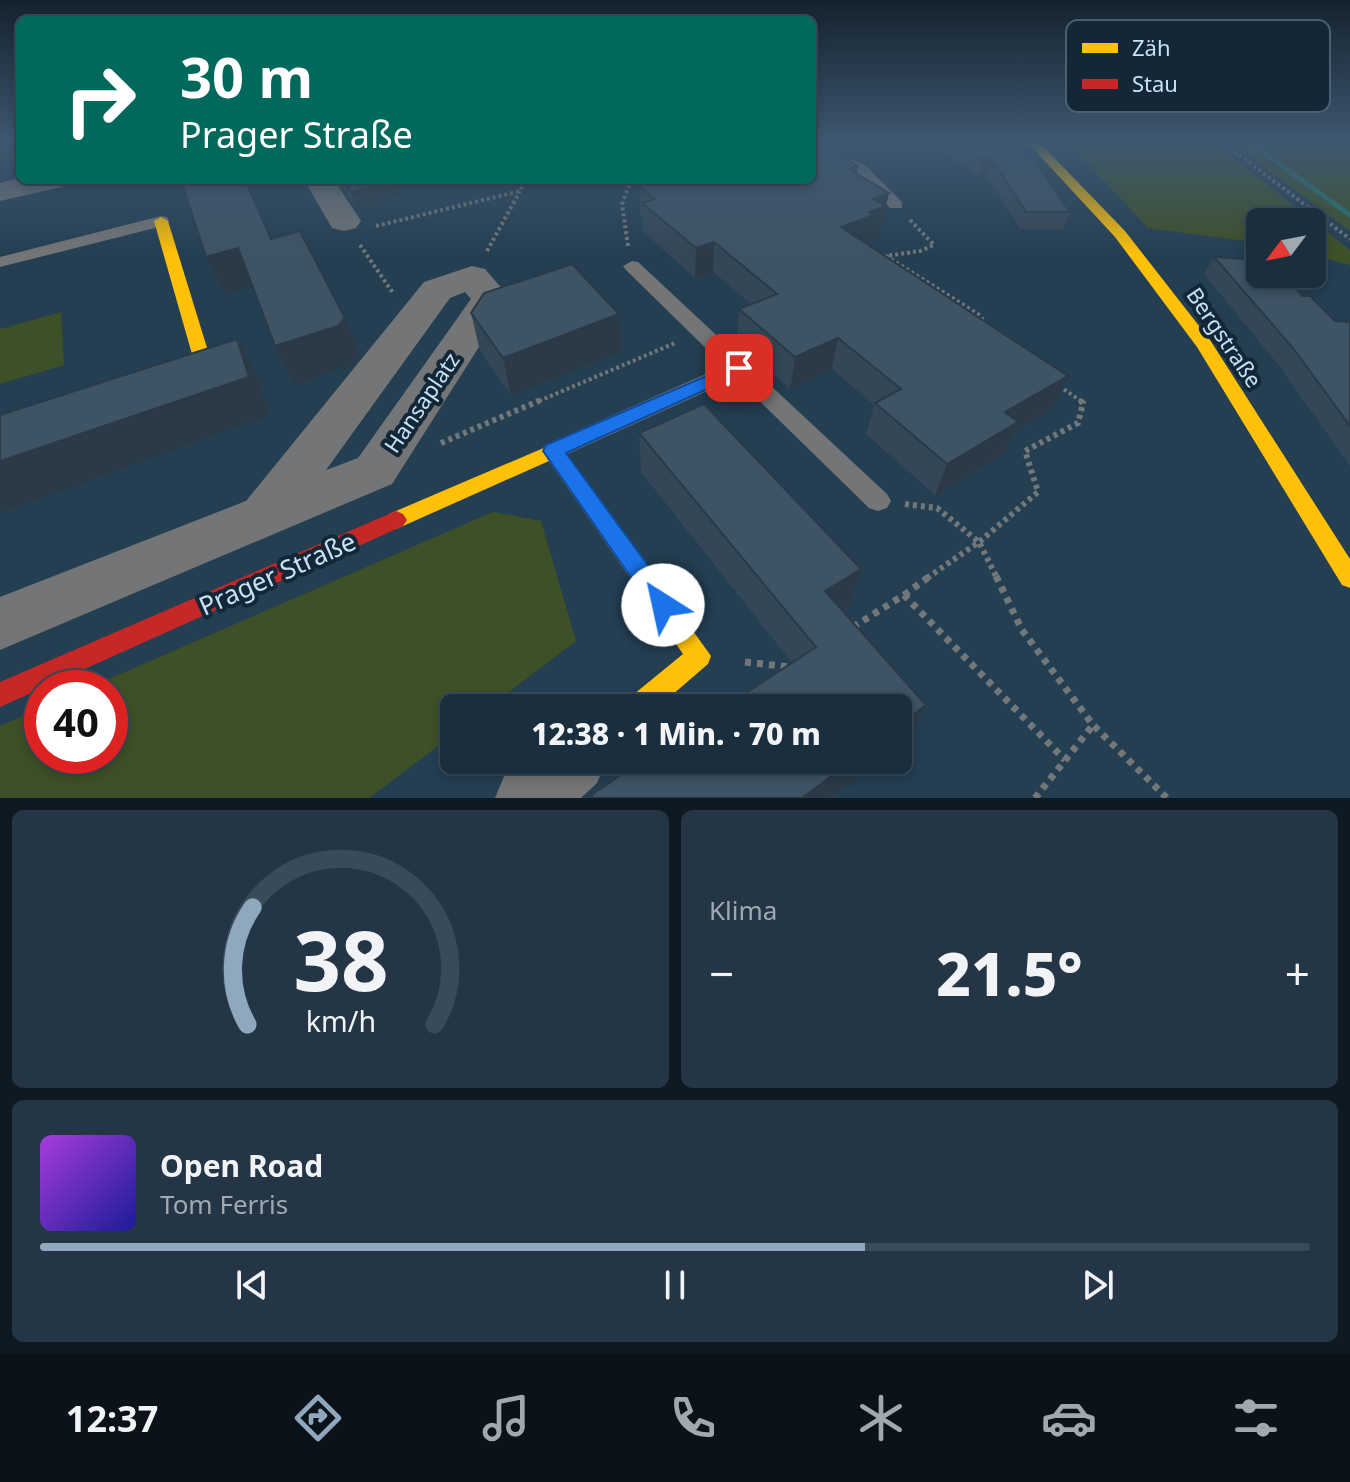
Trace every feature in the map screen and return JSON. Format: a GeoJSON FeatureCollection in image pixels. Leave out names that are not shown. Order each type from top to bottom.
{"type":"FeatureCollection","features":[{"type":"Feature","properties":{"kind":"street","name":"Bergstraße"},"geometry":{"type":"LineString","coordinates":[[1070,181],[1120,234],[1204,344],[1350,578]]}},
{"type":"Feature","properties":{"kind":"street"},"geometry":{"type":"LineString","coordinates":[[0,192],[34,184]]}},
{"type":"Feature","properties":{"kind":"street"},"geometry":{"type":"LineString","coordinates":[[321,184],[344,221]]}},
{"type":"Feature","properties":{"kind":"street"},"geometry":{"type":"LineString","coordinates":[[145,383],[203,364],[161,221]]}},
{"type":"Feature","properties":{"kind":"street"},"geometry":{"type":"LineString","coordinates":[[265,515],[437,290],[472,277]]}},
{"type":"Feature","properties":{"kind":"street","name":"Hansaplatz"},"geometry":{"type":"LineString","coordinates":[[0,624],[375,471],[491,298],[472,277]]}},
{"type":"Feature","properties":{"kind":"street"},"geometry":{"type":"LineString","coordinates":[[553,451],[699,656],[654,694]]}},
{"type":"Feature","properties":{"kind":"street","name":"Prager Straße"},"geometry":{"type":"LineString","coordinates":[[0,695],[553,451]]}},
{"type":"Feature","properties":{"kind":"street"},"geometry":{"type":"LineString","coordinates":[[529,798],[557,774]]}},
{"type":"Feature","properties":{"kind":"lane"},"geometry":{"type":"LineString","coordinates":[[876,181],[896,205]]}},
{"type":"Feature","properties":{"kind":"lane"},"geometry":{"type":"LineString","coordinates":[[0,262],[161,221]]}},
{"type":"Feature","properties":{"kind":"lane"},"geometry":{"type":"LineString","coordinates":[[632,266],[878,501]]}},
{"type":"Feature","properties":{"kind":"lane","name":"Prager Straße"},"geometry":{"type":"LineString","coordinates":[[553,451],[739,368]]}},
{"type":"Feature","properties":{"kind":"path"},"geometry":{"type":"LineString","coordinates":[[1274,181],[1350,239]]}},
{"type":"Feature","properties":{"kind":"path"},"geometry":{"type":"LineString","coordinates":[[472,277],[523,184]]}},
{"type":"Feature","properties":{"kind":"path"},"geometry":{"type":"LineString","coordinates":[[623,221],[622,204],[630,184]]}},
{"type":"Feature","properties":{"kind":"path"},"geometry":{"type":"LineString","coordinates":[[344,221],[376,226],[520,191]]}},
{"type":"Feature","properties":{"kind":"path"},"geometry":{"type":"LineString","coordinates":[[872,262],[934,245],[896,205]]}},
{"type":"Feature","properties":{"kind":"path"},"geometry":{"type":"LineString","coordinates":[[344,221],[413,321]]}},
{"type":"Feature","properties":{"kind":"path"},"geometry":{"type":"LineString","coordinates":[[886,256],[981,316],[987,334]]}},
{"type":"Feature","properties":{"kind":"path"},"geometry":{"type":"LineString","coordinates":[[375,471],[701,332]]}},
{"type":"Feature","properties":{"kind":"path"},"geometry":{"type":"LineString","coordinates":[[840,635],[979,542],[1038,492],[1025,451],[1078,423],[1083,403],[1047,377]]}},
{"type":"Feature","properties":{"kind":"path"},"geometry":{"type":"LineString","coordinates":[[878,501],[937,508],[979,542],[1022,630],[1093,725],[1167,798]]}},
{"type":"Feature","properties":{"kind":"path"},"geometry":{"type":"LineString","coordinates":[[904,595],[1065,760]]}},
{"type":"Feature","properties":{"kind":"path"},"geometry":{"type":"LineString","coordinates":[[699,656],[789,668],[802,660]]}},
{"type":"Feature","properties":{"kind":"path"},"geometry":{"type":"LineString","coordinates":[[1035,798],[1093,725]]}},
{"type":"Feature","properties":{"kind":"green space"},"geometry":{"type":"Polygon","coordinates":[[[1105,181],[1263,181],[1297,208],[1246,208],[1246,241],[1148,228],[1105,181]]]}},
{"type":"Feature","properties":{"kind":"green space"},"geometry":{"type":"Polygon","coordinates":[[[1283,181],[1350,181],[1350,231],[1326,213],[1326,208],[1319,208],[1283,181]]]}},
{"type":"Feature","properties":{"kind":"green space"},"geometry":{"type":"Polygon","coordinates":[[[1326,231],[1350,250],[1350,265],[1326,259],[1326,231]]]}},
{"type":"Feature","properties":{"kind":"green space"},"geometry":{"type":"Polygon","coordinates":[[[61,312],[64,365],[0,384],[0,329],[61,312]]]}},
{"type":"Feature","properties":{"kind":"green space"},"geometry":{"type":"Polygon","coordinates":[[[493,512],[541,521],[576,641],[506,694],[440,694],[440,745],[369,798],[0,798],[0,726],[24,716],[24,774],[128,774],[128,671],[493,512]]]}},
{"type":"Feature","properties":{"kind":"building"},"geometry":{"type":"Polygon","coordinates":[[[869,181],[889,193],[873,199],[885,206],[869,212],[874,215],[841,227],[1068,376],[1005,412],[1018,422],[947,464],[875,403],[901,389],[838,338],[795,357],[739,309],[777,294],[714,242],[696,248],[642,203],[655,199],[639,186],[869,181]]]}},
{"type":"Feature","properties":{"kind":"building"},"geometry":{"type":"Polygon","coordinates":[[[1006,181],[1048,181],[1070,212],[1026,212],[1006,181]]]}},
{"type":"Feature","properties":{"kind":"building"},"geometry":{"type":"Polygon","coordinates":[[[182,184],[247,184],[271,239],[300,231],[345,318],[338,326],[275,346],[238,248],[206,257],[182,184]]]}},
{"type":"Feature","properties":{"kind":"building"},"geometry":{"type":"Polygon","coordinates":[[[346,184],[380,184],[351,192],[346,184]]]}},
{"type":"Feature","properties":{"kind":"building"},"geometry":{"type":"Polygon","coordinates":[[[1214,257],[1246,259],[1246,288],[1295,288],[1303,296],[1310,296],[1335,321],[1350,322],[1350,426],[1293,348],[1214,257]]]}},
{"type":"Feature","properties":{"kind":"building"},"geometry":{"type":"Polygon","coordinates":[[[572,264],[619,314],[503,358],[471,313],[484,293],[572,264]]]}},
{"type":"Feature","properties":{"kind":"building"},"geometry":{"type":"Polygon","coordinates":[[[237,339],[249,377],[0,461],[0,415],[237,339]]]}},
{"type":"Feature","properties":{"kind":"building"},"geometry":{"type":"Polygon","coordinates":[[[704,404],[861,569],[825,591],[926,705],[912,716],[912,694],[744,694],[816,647],[639,433],[704,404]]]}},
{"type":"Feature","properties":{"kind":"building"},"geometry":{"type":"Polygon","coordinates":[[[623,774],[834,774],[802,798],[593,798],[591,795],[623,774]]]}},
{"type":"Feature","properties":{"kind":"waterway"},"geometry":{"type":"LineString","coordinates":[[1303,181],[1350,216]]}},
{"type":"Feature","properties":{"kind":"traffic: slow"},"geometry":{"type":"LineString","coordinates":[[1070,181],[1120,234],[1204,344],[1350,578]]}},
{"type":"Feature","properties":{"kind":"traffic: slow"},"geometry":{"type":"LineString","coordinates":[[158,379],[203,364],[161,221]]}},
{"type":"Feature","properties":{"kind":"traffic: slow"},"geometry":{"type":"LineString","coordinates":[[396,520],[553,451],[699,656],[654,694]]}},
{"type":"Feature","properties":{"kind":"traffic: jam"},"geometry":{"type":"LineString","coordinates":[[0,695],[396,520]]}},
{"type":"Feature","properties":{"kind":"route"},"geometry":{"type":"LineString","coordinates":[[663,605],[553,451],[739,368]]}}]}
